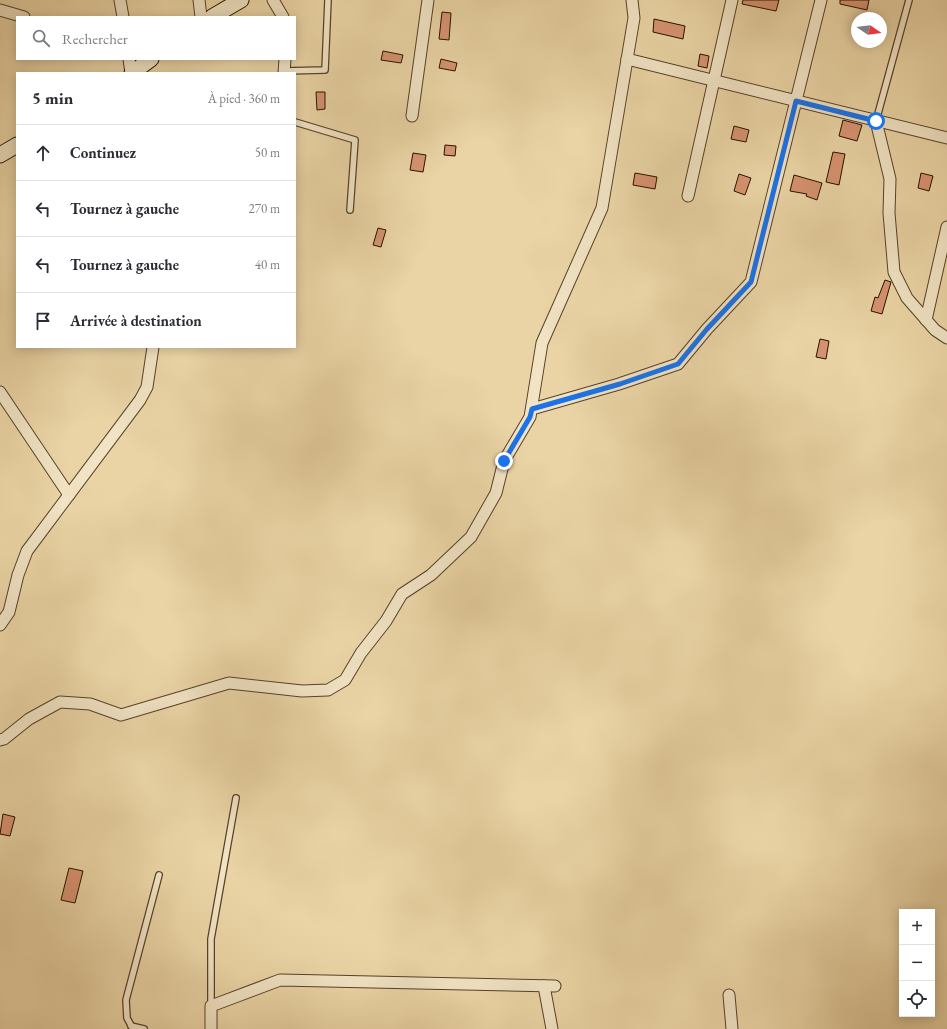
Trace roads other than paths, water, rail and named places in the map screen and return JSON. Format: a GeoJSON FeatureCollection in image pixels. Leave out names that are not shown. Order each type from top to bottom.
{"type":"FeatureCollection","features":[{"type":"Feature","properties":{"kind":"street"},"geometry":{"type":"LineString","coordinates":[[120,0],[122,16]]}},
{"type":"Feature","properties":{"kind":"street"},"geometry":{"type":"LineString","coordinates":[[199,0],[201,16]]}},
{"type":"Feature","properties":{"kind":"street"},"geometry":{"type":"LineString","coordinates":[[214,16],[241,0]]}},
{"type":"Feature","properties":{"kind":"street"},"geometry":{"type":"LineString","coordinates":[[273,0],[282,16]]}},
{"type":"Feature","properties":{"kind":"street"},"geometry":{"type":"LineString","coordinates":[[412,116],[428,0]]}},
{"type":"Feature","properties":{"kind":"street"},"geometry":{"type":"LineString","coordinates":[[0,740],[4,739],[29,719],[60,702],[90,704],[121,715],[229,683],[302,691],[328,690],[345,680],[361,653],[386,621],[402,594],[431,575],[471,538],[496,493],[504,461],[530,417],[542,343],[602,208],[634,18],[632,0]]}},
{"type":"Feature","properties":{"kind":"street"},"geometry":{"type":"LineString","coordinates":[[688,196],[732,0]]}},
{"type":"Feature","properties":{"kind":"street"},"geometry":{"type":"LineString","coordinates":[[532,409],[620,384],[678,364],[707,329],[751,282],[821,0]]}},
{"type":"Feature","properties":{"kind":"street"},"geometry":{"type":"LineString","coordinates":[[0,10],[21,16]]}},
{"type":"Feature","properties":{"kind":"street"},"geometry":{"type":"LineString","coordinates":[[627,59],[947,138]]}},
{"type":"Feature","properties":{"kind":"street"},"geometry":{"type":"LineString","coordinates":[[129,60],[131,72]]}},
{"type":"Feature","properties":{"kind":"street"},"geometry":{"type":"LineString","coordinates":[[132,72],[150,60]]}},
{"type":"Feature","properties":{"kind":"street"},"geometry":{"type":"LineString","coordinates":[[284,60],[284,72]]}},
{"type":"Feature","properties":{"kind":"street"},"geometry":{"type":"LineString","coordinates":[[876,121],[890,179],[889,213],[894,272],[907,298],[935,330],[947,338]]}},
{"type":"Feature","properties":{"kind":"street"},"geometry":{"type":"LineString","coordinates":[[0,155],[16,146]]}},
{"type":"Feature","properties":{"kind":"street"},"geometry":{"type":"LineString","coordinates":[[926,320],[947,227]]}},
{"type":"Feature","properties":{"kind":"street"},"geometry":{"type":"LineString","coordinates":[[0,625],[8,612],[18,575],[27,551],[140,400],[147,387],[153,348]]}},
{"type":"Feature","properties":{"kind":"street"},"geometry":{"type":"LineString","coordinates":[[0,392],[68,496]]}},
{"type":"Feature","properties":{"kind":"street"},"geometry":{"type":"LineString","coordinates":[[210,1029],[211,1006],[280,980],[555,986]]}},
{"type":"Feature","properties":{"kind":"street"},"geometry":{"type":"LineString","coordinates":[[544,986],[552,1029]]}},
{"type":"Feature","properties":{"kind":"street"},"geometry":{"type":"LineString","coordinates":[[728,995],[732,1029]]}},
{"type":"Feature","properties":{"kind":"lane"},"geometry":{"type":"LineString","coordinates":[[284,72],[325,70],[328,0]]}},
{"type":"Feature","properties":{"kind":"lane"},"geometry":{"type":"LineString","coordinates":[[876,121],[908,0]]}},
{"type":"Feature","properties":{"kind":"lane"},"geometry":{"type":"LineString","coordinates":[[296,122],[355,140],[350,210]]}},
{"type":"Feature","properties":{"kind":"lane"},"geometry":{"type":"LineString","coordinates":[[211,1006],[212,939],[236,798]]}},
{"type":"Feature","properties":{"kind":"lane"},"geometry":{"type":"LineString","coordinates":[[144,1029],[132,1027],[127,1018],[126,1000],[159,875]]}}]}
